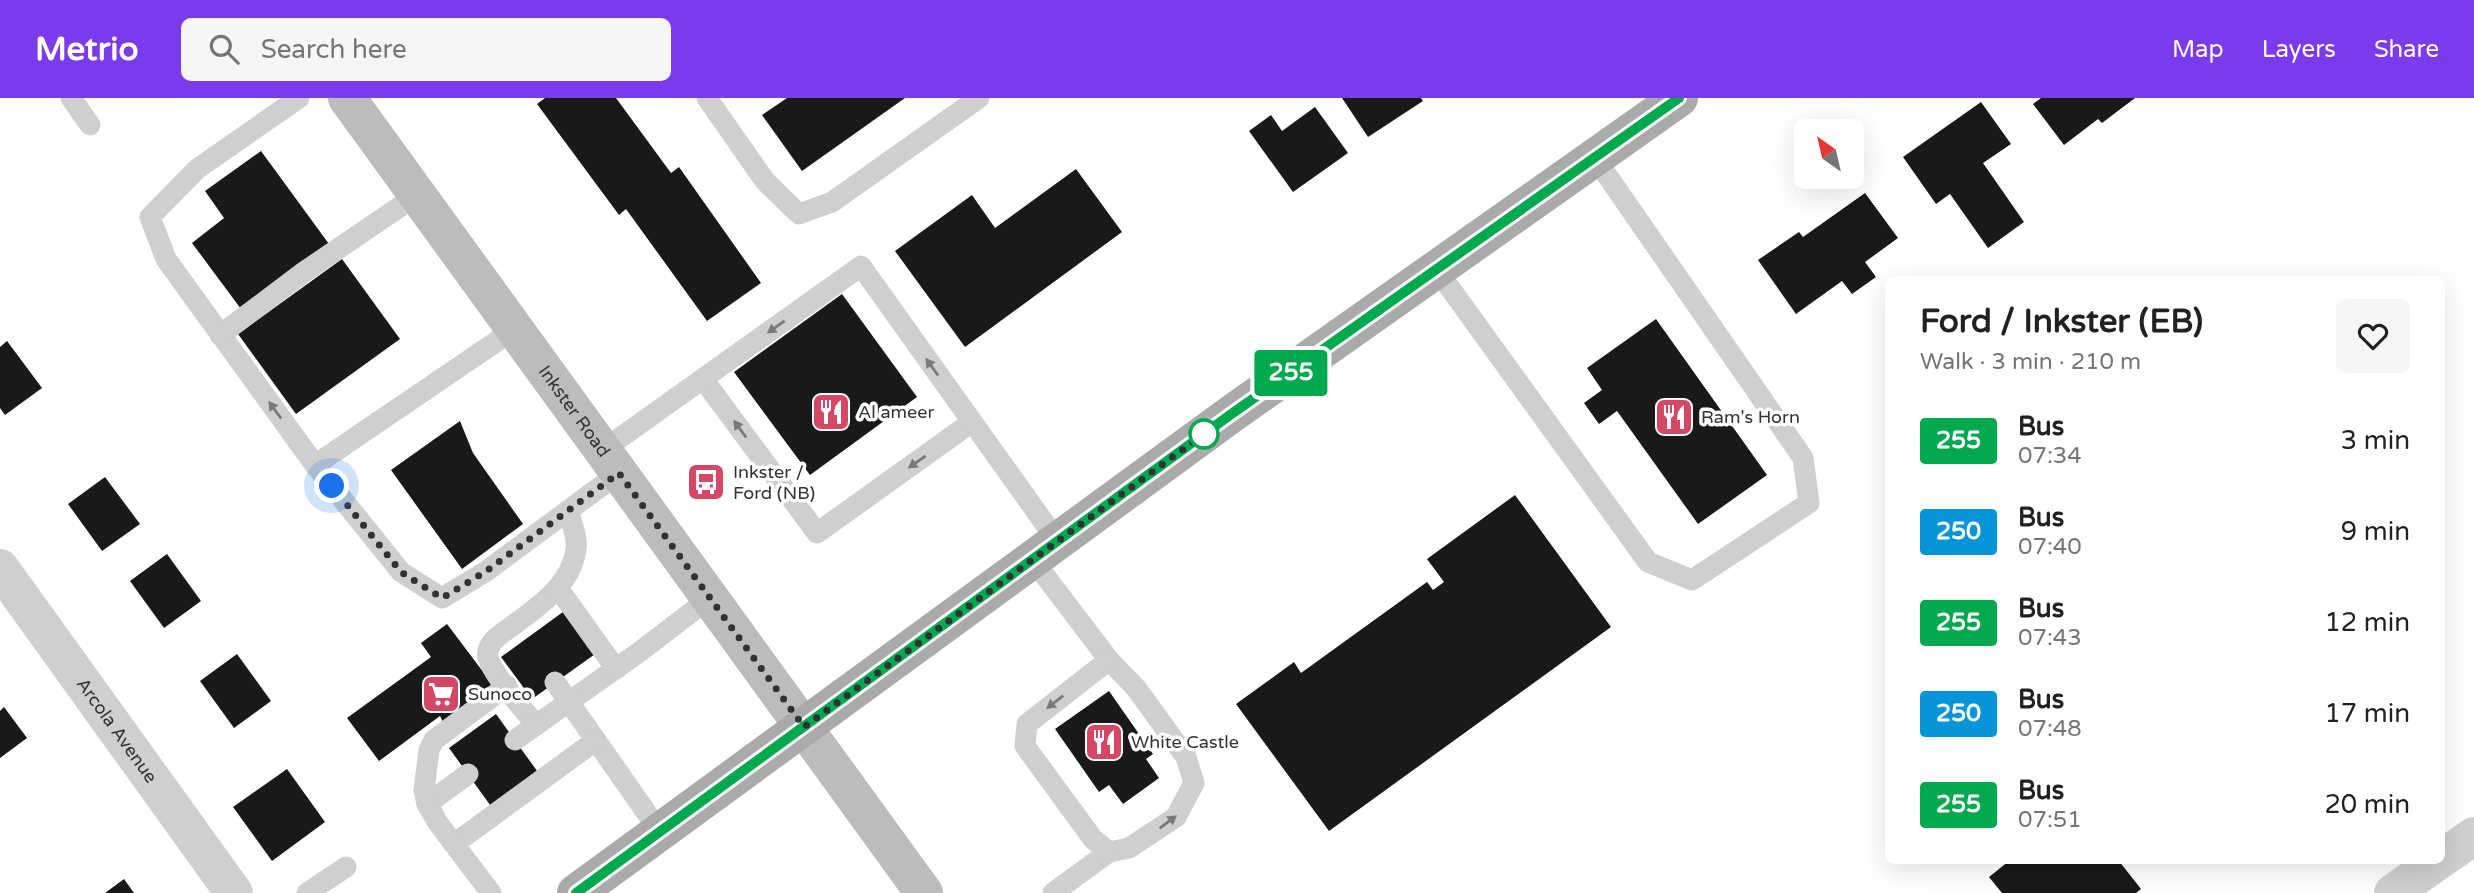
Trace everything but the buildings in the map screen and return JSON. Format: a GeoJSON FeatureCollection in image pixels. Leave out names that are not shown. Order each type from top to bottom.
{"type":"FeatureCollection","features":[{"type":"Feature","properties":{"kind":"main road","name":"Inkster Road"},"geometry":{"type":"LineString","coordinates":[[347,98],[924,893]]}},
{"type":"Feature","properties":{"kind":"main road"},"geometry":{"type":"LineString","coordinates":[[576,893],[1230,415],[1679,98]]}},
{"type":"Feature","properties":{"kind":"street","name":"Arcola Avenue"},"geometry":{"type":"LineString","coordinates":[[0,568],[233,893]]}},
{"type":"Feature","properties":{"kind":"street"},"geometry":{"type":"LineString","coordinates":[[2445,856],[2474,836]]}},
{"type":"Feature","properties":{"kind":"street"},"geometry":{"type":"LineString","coordinates":[[2393,893],[2434,864]]}},
{"type":"Feature","properties":{"kind":"lane"},"geometry":{"type":"LineString","coordinates":[[71,98],[90,125]]}},
{"type":"Feature","properties":{"kind":"lane"},"geometry":{"type":"LineString","coordinates":[[299,98],[197,169],[150,217],[166,260],[316,465],[401,572],[442,598],[485,572],[568,511],[611,462],[703,379],[861,266],[972,422],[1108,660],[1136,688],[1186,757],[1194,783],[1176,817],[1129,848],[1109,852],[1053,893]]}},
{"type":"Feature","properties":{"kind":"lane"},"geometry":{"type":"LineString","coordinates":[[707,98],[765,181],[799,214],[832,201],[979,98]]}},
{"type":"Feature","properties":{"kind":"lane"},"geometry":{"type":"LineString","coordinates":[[1437,270],[1648,562],[1692,580],[1809,503],[1803,458],[1595,158]]}},
{"type":"Feature","properties":{"kind":"lane"},"geometry":{"type":"LineString","coordinates":[[224,339],[304,272],[417,195]]}},
{"type":"Feature","properties":{"kind":"lane"},"geometry":{"type":"LineString","coordinates":[[316,465],[515,329]]}},
{"type":"Feature","properties":{"kind":"lane"},"geometry":{"type":"LineString","coordinates":[[703,379],[817,533],[972,422]]}},
{"type":"Feature","properties":{"kind":"lane"},"geometry":{"type":"LineString","coordinates":[[536,725],[487,656],[489,645],[519,632],[558,588],[572,563],[577,547],[568,511]]}},
{"type":"Feature","properties":{"kind":"lane"},"geometry":{"type":"LineString","coordinates":[[558,588],[616,669]]}},
{"type":"Feature","properties":{"kind":"lane"},"geometry":{"type":"LineString","coordinates":[[515,740],[710,598]]}},
{"type":"Feature","properties":{"kind":"lane"},"geometry":{"type":"LineString","coordinates":[[1108,660],[1027,724],[1025,746],[1093,839],[1109,852]]}},
{"type":"Feature","properties":{"kind":"lane"},"geometry":{"type":"LineString","coordinates":[[555,682],[660,832]]}},
{"type":"Feature","properties":{"kind":"lane"},"geometry":{"type":"LineString","coordinates":[[491,893],[438,823],[427,804],[424,790],[429,750],[434,740],[507,686]]}},
{"type":"Feature","properties":{"kind":"lane"},"geometry":{"type":"LineString","coordinates":[[454,844],[595,741]]}},
{"type":"Feature","properties":{"kind":"lane"},"geometry":{"type":"LineString","coordinates":[[427,804],[468,774]]}},
{"type":"Feature","properties":{"kind":"lane"},"geometry":{"type":"LineString","coordinates":[[307,893],[346,866]]}},
{"type":"Feature","properties":{"kind":"bus line","name":"255"},"geometry":{"type":"LineString","coordinates":[[576,893],[1230,415],[1679,98]]}},
{"type":"Feature","properties":{"kind":"place","name":"Al ameer"},"geometry":{"type":"Point","coordinates":[831,412]}},
{"type":"Feature","properties":{"kind":"place","name":"Ram's Horn"},"geometry":{"type":"Point","coordinates":[1674,417]}},
{"type":"Feature","properties":{"kind":"place","name":"Inkster / Ford (NB)"},"geometry":{"type":"Point","coordinates":[706,482]}},
{"type":"Feature","properties":{"kind":"place","name":"Sunoco"},"geometry":{"type":"Point","coordinates":[441,694]}},
{"type":"Feature","properties":{"kind":"place","name":"White Castle"},"geometry":{"type":"Point","coordinates":[1104,742]}},
{"type":"Feature","properties":{"kind":"route"},"geometry":{"type":"LineString","coordinates":[[332,486],[401,572],[442,598],[485,572],[619,473],[804,727],[1204,434]]}}]}
